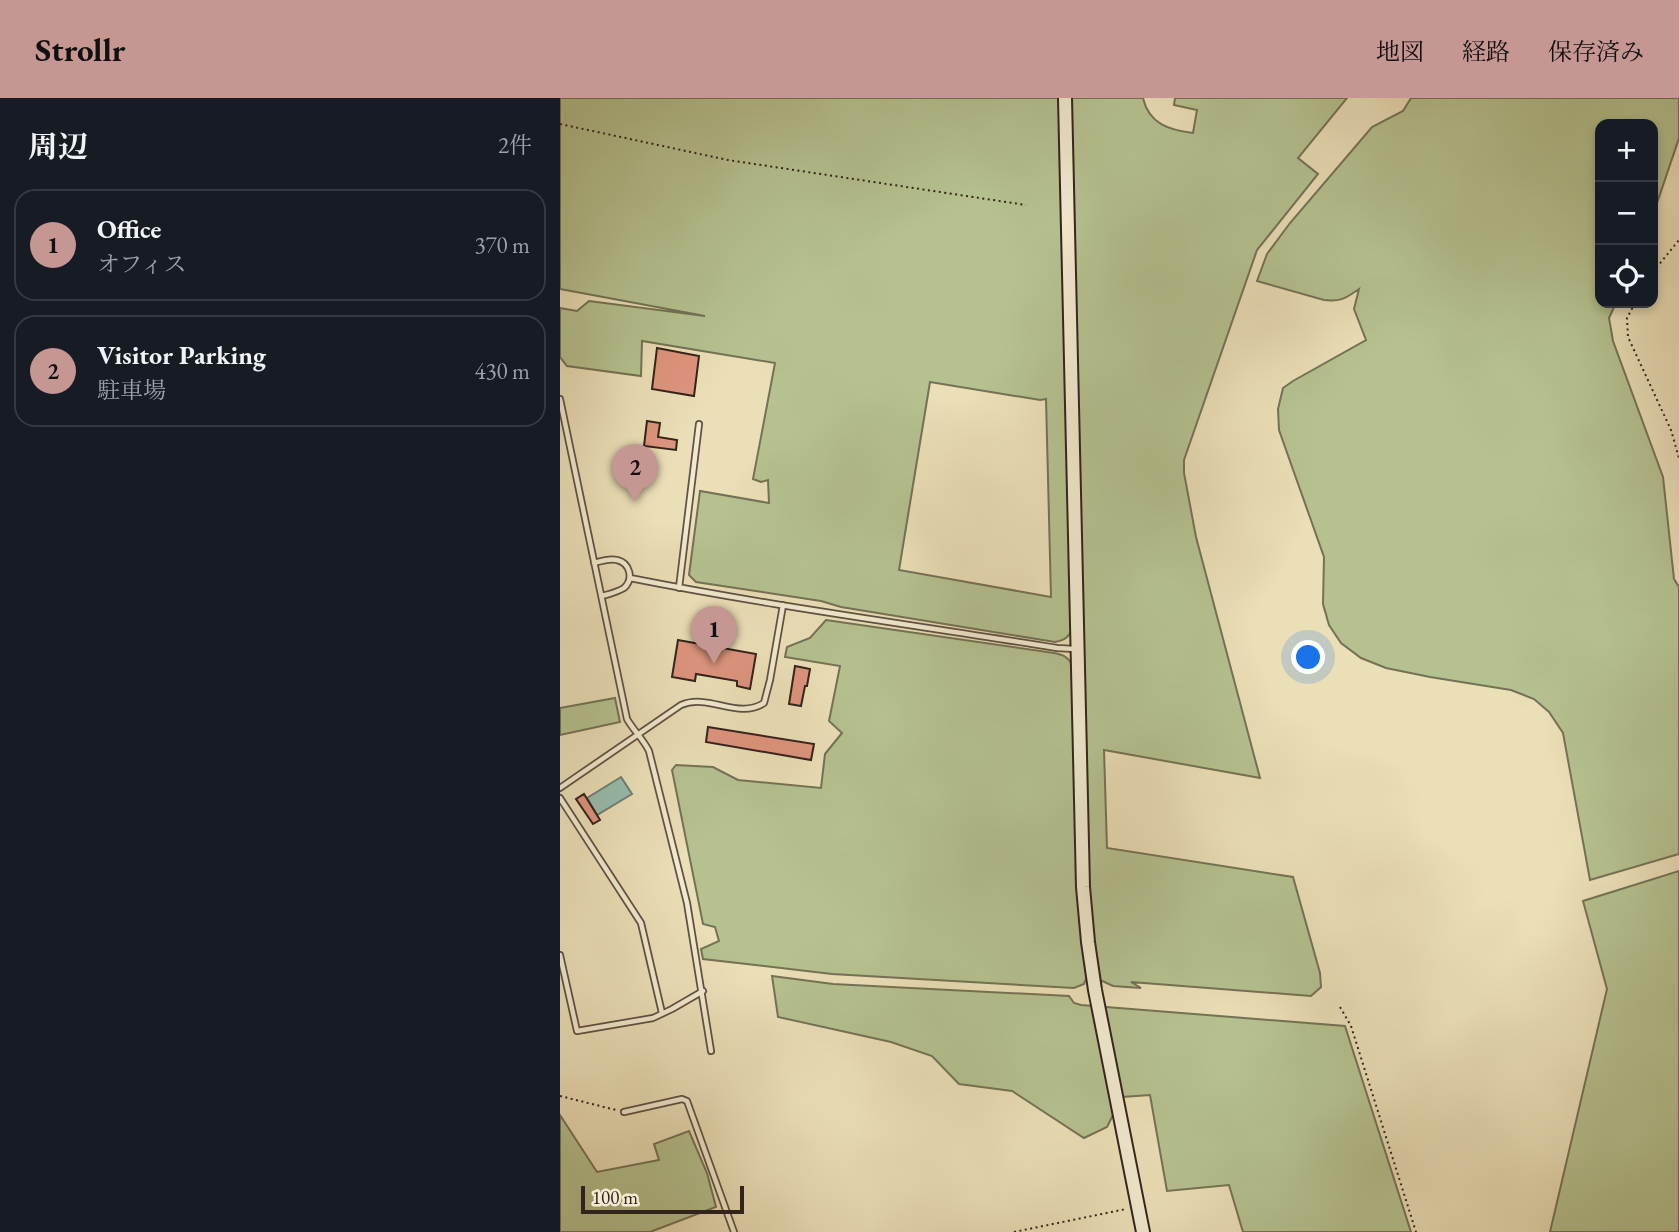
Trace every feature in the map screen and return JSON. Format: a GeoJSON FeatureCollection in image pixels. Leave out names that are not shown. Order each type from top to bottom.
{"type":"FeatureCollection","features":[{"type":"Feature","properties":{"kind":"street"},"geometry":{"type":"LineString","coordinates":[[1065,98],[1081,841],[1087,933],[1094,990],[1143,1232]]}},
{"type":"Feature","properties":{"kind":"lane"},"geometry":{"type":"LineString","coordinates":[[560,399],[627,719],[649,751],[687,903],[712,1051]]}},
{"type":"Feature","properties":{"kind":"lane"},"geometry":{"type":"LineString","coordinates":[[678,588],[699,424]]}},
{"type":"Feature","properties":{"kind":"lane"},"geometry":{"type":"LineString","coordinates":[[594,563],[611,559],[622,561],[629,570],[630,578],[623,589],[602,596]]}},
{"type":"Feature","properties":{"kind":"lane"},"geometry":{"type":"LineString","coordinates":[[630,578],[783,605],[1076,649]]}},
{"type":"Feature","properties":{"kind":"lane"},"geometry":{"type":"LineString","coordinates":[[560,788],[638,733],[690,701],[747,710],[764,703],[783,605]]}},
{"type":"Feature","properties":{"kind":"lane"},"geometry":{"type":"LineString","coordinates":[[560,798],[641,923],[662,1013]]}},
{"type":"Feature","properties":{"kind":"lane"},"geometry":{"type":"LineString","coordinates":[[560,955],[577,1031],[653,1018],[703,991]]}},
{"type":"Feature","properties":{"kind":"lane"},"geometry":{"type":"LineString","coordinates":[[624,1112],[682,1099],[687,1101],[734,1232]]}},
{"type":"Feature","properties":{"kind":"path"},"geometry":{"type":"LineString","coordinates":[[560,124],[727,160],[1026,205]]}},
{"type":"Feature","properties":{"kind":"path"},"geometry":{"type":"LineString","coordinates":[[1658,266],[1679,240]]}},
{"type":"Feature","properties":{"kind":"path"},"geometry":{"type":"LineString","coordinates":[[1632,308],[1627,318],[1628,337],[1671,430],[1679,458]]}},
{"type":"Feature","properties":{"kind":"path"},"geometry":{"type":"LineString","coordinates":[[1340,1007],[1352,1026],[1416,1232]]}},
{"type":"Feature","properties":{"kind":"path"},"geometry":{"type":"LineString","coordinates":[[560,1096],[624,1112]]}},
{"type":"Feature","properties":{"kind":"path"},"geometry":{"type":"LineString","coordinates":[[1014,1232],[1138,1207]]}},
{"type":"Feature","properties":{"kind":"green space"},"geometry":{"type":"Polygon","coordinates":[[[560,98],[1059,98],[1072,627],[1068,636],[1055,642],[696,582],[689,575],[700,491],[769,503],[768,480],[761,482],[753,479],[775,363],[642,341],[641,376],[567,366],[560,357],[560,308],[577,311],[589,301],[705,316],[560,289],[560,98]],[[930,382],[899,570],[1051,597],[1046,399],[930,382]]]}},
{"type":"Feature","properties":{"kind":"green space"},"geometry":{"type":"Polygon","coordinates":[[[1070,98],[1143,98],[1155,120],[1176,130],[1193,133],[1197,110],[1174,105],[1175,98],[1347,98],[1298,158],[1318,174],[1257,250],[1184,460],[1196,537],[1260,778],[1104,750],[1107,848],[1293,877],[1320,973],[1321,987],[1311,996],[1131,982],[1141,988],[1113,986],[1100,980],[1098,974],[1088,891],[1070,98]]]}},
{"type":"Feature","properties":{"kind":"green space"},"geometry":{"type":"Polygon","coordinates":[[[1411,98],[1679,98],[1679,138],[1658,200],[1658,119],[1595,119],[1595,308],[1614,308],[1609,318],[1613,341],[1663,477],[1674,579],[1679,587],[1679,854],[1590,880],[1563,733],[1549,712],[1534,699],[1511,690],[1386,668],[1361,658],[1341,643],[1329,625],[1323,604],[1324,557],[1279,430],[1278,409],[1283,388],[1366,340],[1354,309],[1359,289],[1343,299],[1324,300],[1257,281],[1267,254],[1290,223],[1372,127],[1403,111],[1411,98]]]}},
{"type":"Feature","properties":{"kind":"green space"},"geometry":{"type":"Polygon","coordinates":[[[826,620],[1054,653],[1069,660],[1072,665],[1078,869],[1087,976],[1084,984],[1074,988],[832,974],[703,959],[701,949],[719,941],[715,927],[703,924],[672,770],[676,765],[713,767],[738,780],[821,788],[825,754],[842,733],[829,721],[840,666],[785,657],[787,647],[810,638],[826,620]]]}},
{"type":"Feature","properties":{"kind":"green space"},"geometry":{"type":"Polygon","coordinates":[[[615,698],[620,722],[560,735],[560,708],[615,698]]]}},
{"type":"Feature","properties":{"kind":"green space"},"geometry":{"type":"Polygon","coordinates":[[[1679,871],[1679,1232],[1550,1232],[1607,989],[1583,901],[1679,871]]]}},
{"type":"Feature","properties":{"kind":"green space"},"geometry":{"type":"Polygon","coordinates":[[[772,976],[833,984],[1069,996],[1074,1003],[1081,1005],[1345,1026],[1411,1232],[1243,1232],[1229,1185],[1167,1191],[1150,1095],[1122,1097],[1107,1127],[1084,1138],[1012,1091],[959,1084],[932,1056],[891,1042],[778,1017],[772,976]]]}},
{"type":"Feature","properties":{"kind":"green space"},"geometry":{"type":"Polygon","coordinates":[[[560,1115],[597,1172],[659,1160],[654,1144],[689,1131],[707,1173],[716,1207],[650,1232],[560,1232],[560,1115]]]}},
{"type":"Feature","properties":{"kind":"shaded area"},"geometry":{"type":"Polygon","coordinates":[[[621,777],[632,794],[597,815],[587,798],[621,777]]]}},
{"type":"Feature","properties":{"kind":"building"},"geometry":{"type":"Polygon","coordinates":[[[657,348],[699,356],[694,396],[652,389],[657,348]]]}},
{"type":"Feature","properties":{"kind":"building"},"geometry":{"type":"Polygon","coordinates":[[[647,421],[660,423],[658,437],[677,440],[676,450],[644,446],[647,421]]]}},
{"type":"Feature","properties":{"kind":"building"},"geometry":{"type":"Polygon","coordinates":[[[678,640],[756,654],[750,689],[737,686],[737,681],[696,674],[695,681],[672,677],[678,640]]]}},
{"type":"Feature","properties":{"kind":"building"},"geometry":{"type":"Polygon","coordinates":[[[795,666],[810,669],[801,706],[789,704],[795,666]]]}},
{"type":"Feature","properties":{"kind":"building"},"geometry":{"type":"Polygon","coordinates":[[[708,727],[814,744],[811,760],[706,742],[708,727]]]}},
{"type":"Feature","properties":{"kind":"building"},"geometry":{"type":"Polygon","coordinates":[[[584,794],[600,820],[593,824],[576,799],[584,794]]]}},
{"type":"Feature","properties":{"kind":"place","name":"Visitor Parking"},"geometry":{"type":"Point","coordinates":[635,502]}},
{"type":"Feature","properties":{"kind":"place","name":"Office"},"geometry":{"type":"Point","coordinates":[714,664]}}]}
